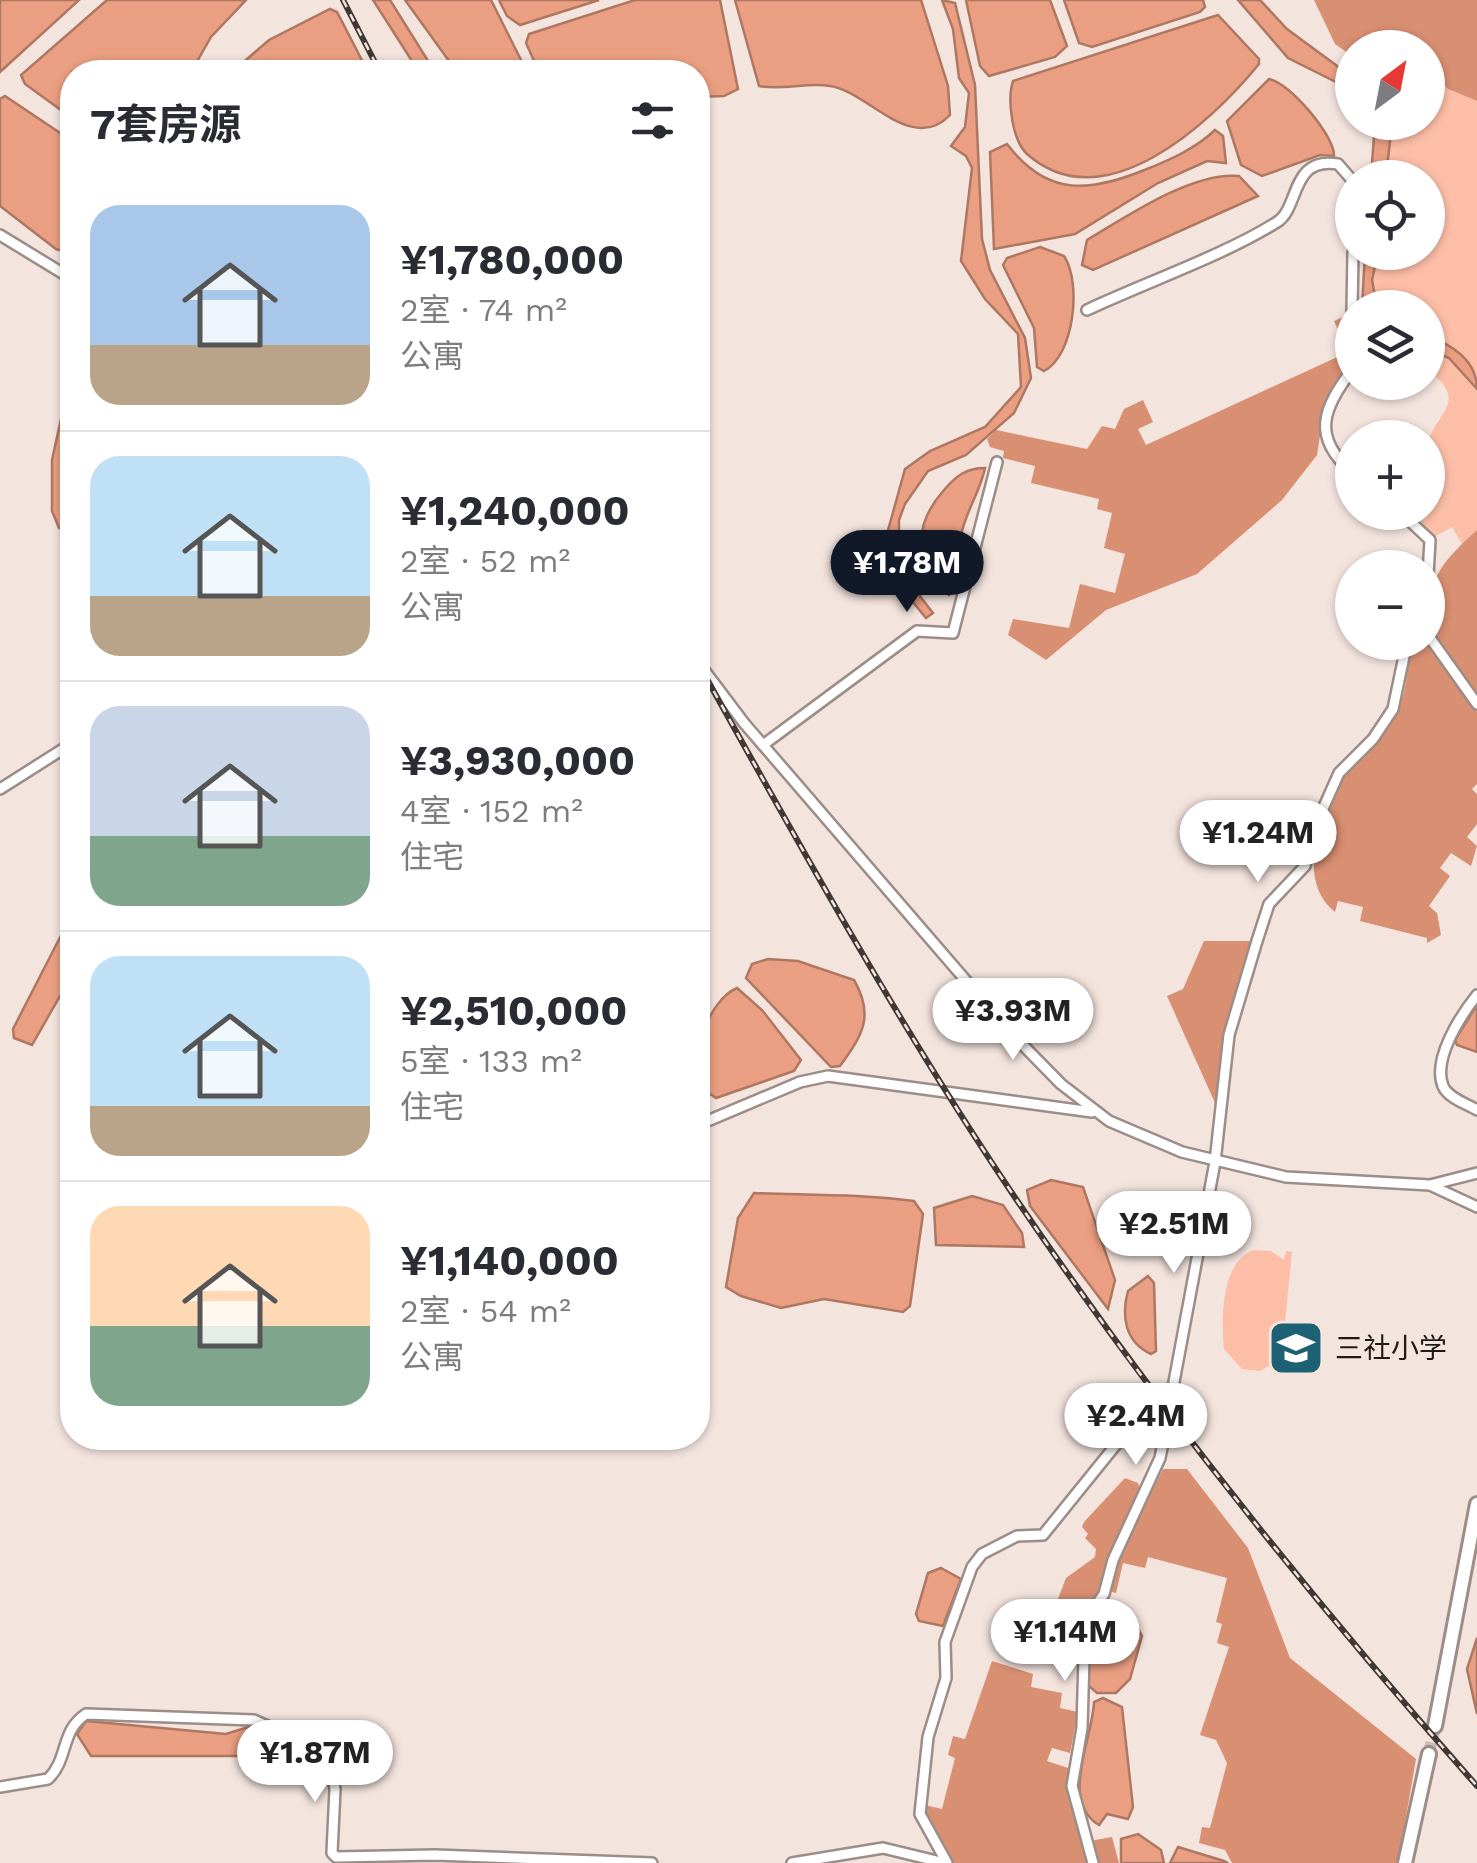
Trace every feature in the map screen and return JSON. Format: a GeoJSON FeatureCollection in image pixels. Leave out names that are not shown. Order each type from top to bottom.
{"type":"FeatureCollection","features":[{"type":"Feature","properties":{"kind":"street"},"geometry":{"type":"LineString","coordinates":[[1086,310],[1277,222],[1295,185],[1318,165],[1335,164]]}},
{"type":"Feature","properties":{"kind":"street"},"geometry":{"type":"LineString","coordinates":[[0,236],[60,272]]}},
{"type":"Feature","properties":{"kind":"street"},"geometry":{"type":"LineString","coordinates":[[1335,393],[1326,419],[1335,455]]}},
{"type":"Feature","properties":{"kind":"street"},"geometry":{"type":"LineString","coordinates":[[763,744],[917,631],[954,633],[997,462]]}},
{"type":"Feature","properties":{"kind":"street"},"geometry":{"type":"LineString","coordinates":[[1445,659],[1477,704]]}},
{"type":"Feature","properties":{"kind":"street"},"geometry":{"type":"LineString","coordinates":[[1171,1398],[1215,1162],[1229,1035],[1269,904],[1305,866],[1312,831],[1338,773],[1386,721],[1400,686],[1404,660]]}},
{"type":"Feature","properties":{"kind":"street"},"geometry":{"type":"LineString","coordinates":[[710,677],[1012,1034],[1061,1084],[1096,1112],[1140,1135],[1215,1162],[1286,1177],[1430,1185],[1477,1173]]}},
{"type":"Feature","properties":{"kind":"street"},"geometry":{"type":"LineString","coordinates":[[0,789],[60,751]]}},
{"type":"Feature","properties":{"kind":"street"},"geometry":{"type":"LineString","coordinates":[[1477,995],[1454,1027],[1442,1080],[1448,1094],[1477,1110]]}},
{"type":"Feature","properties":{"kind":"street"},"geometry":{"type":"LineString","coordinates":[[710,1120],[800,1082],[828,1076],[1096,1112]]}},
{"type":"Feature","properties":{"kind":"street"},"geometry":{"type":"LineString","coordinates":[[1430,1185],[1477,1207]]}},
{"type":"Feature","properties":{"kind":"street"},"geometry":{"type":"LineString","coordinates":[[946,1863],[922,1824],[920,1804],[928,1737],[946,1678],[946,1642],[972,1566],[982,1554],[1012,1537],[1043,1536],[1123,1436],[1166,1428],[1160,1458],[1113,1560],[1104,1594],[1085,1622],[1082,1728],[1072,1786],[1093,1863]]}},
{"type":"Feature","properties":{"kind":"street"},"geometry":{"type":"LineString","coordinates":[[1435,1726],[1477,1504]]}},
{"type":"Feature","properties":{"kind":"street"},"geometry":{"type":"LineString","coordinates":[[0,1786],[48,1779],[62,1762],[66,1734],[86,1714],[254,1720],[328,1751],[335,1789],[332,1853],[336,1857],[652,1863]]}},
{"type":"Feature","properties":{"kind":"street"},"geometry":{"type":"LineString","coordinates":[[1405,1863],[1429,1754]]}},
{"type":"Feature","properties":{"kind":"street"},"geometry":{"type":"LineString","coordinates":[[792,1863],[882,1848],[946,1863]]}},
{"type":"Feature","properties":{"kind":"shaded area"},"geometry":{"type":"Polygon","coordinates":[[[0,0],[79,0],[0,72],[0,0]]]}},
{"type":"Feature","properties":{"kind":"shaded area"},"geometry":{"type":"Polygon","coordinates":[[[107,0],[246,0],[211,37],[198,60],[60,60],[60,109],[25,84],[21,75],[107,0]]]}},
{"type":"Feature","properties":{"kind":"shaded area"},"geometry":{"type":"Polygon","coordinates":[[[373,0],[390,0],[428,60],[411,60],[373,0]]]}},
{"type":"Feature","properties":{"kind":"shaded area"},"geometry":{"type":"Polygon","coordinates":[[[405,0],[491,0],[521,60],[448,60],[405,0]]]}},
{"type":"Feature","properties":{"kind":"shaded area"},"geometry":{"type":"Polygon","coordinates":[[[499,0],[599,0],[520,25],[507,16],[499,0]]]}},
{"type":"Feature","properties":{"kind":"shaded area"},"geometry":{"type":"Polygon","coordinates":[[[635,0],[720,0],[738,89],[724,96],[710,97],[710,60],[534,60],[526,43],[529,34],[635,0]]]}},
{"type":"Feature","properties":{"kind":"shaded area"},"geometry":{"type":"Polygon","coordinates":[[[735,0],[921,0],[948,86],[950,115],[935,125],[920,128],[905,125],[830,86],[759,86],[735,0]]]}},
{"type":"Feature","properties":{"kind":"shaded area"},"geometry":{"type":"Polygon","coordinates":[[[942,0],[955,3],[975,85],[982,239],[990,270],[1025,338],[1031,378],[1014,413],[966,455],[928,471],[905,504],[899,520],[899,569],[933,613],[926,618],[897,583],[878,583],[889,566],[887,534],[905,469],[930,451],[985,427],[1021,387],[1018,334],[985,299],[961,261],[972,168],[966,156],[951,146],[965,127],[969,93],[959,78],[953,29],[942,0]]]}},
{"type":"Feature","properties":{"kind":"shaded area"},"geometry":{"type":"Polygon","coordinates":[[[966,0],[1050,0],[1067,46],[1055,57],[989,76],[980,66],[966,0]]]}},
{"type":"Feature","properties":{"kind":"shaded area"},"geometry":{"type":"Polygon","coordinates":[[[1064,0],[1203,0],[1205,7],[1200,12],[1092,47],[1079,43],[1064,0]]]}},
{"type":"Feature","properties":{"kind":"shaded area"},"geometry":{"type":"Polygon","coordinates":[[[1238,0],[1260,0],[1287,29],[1335,64],[1335,82],[1288,58],[1238,0]]]}},
{"type":"Feature","properties":{"kind":"shaded area"},"geometry":{"type":"Polygon","coordinates":[[[1314,0],[1477,0],[1477,101],[1445,86],[1445,30],[1335,30],[1335,44],[1314,0]]]}},
{"type":"Feature","properties":{"kind":"shaded area"},"geometry":{"type":"Polygon","coordinates":[[[330,9],[337,12],[362,60],[246,60],[269,40],[330,9]]]}},
{"type":"Feature","properties":{"kind":"shaded area"},"geometry":{"type":"Polygon","coordinates":[[[1218,15],[1259,59],[1259,64],[1213,113],[1184,137],[1154,157],[1121,171],[1089,177],[1057,172],[1022,148],[1012,119],[1013,81],[1218,15]]]}},
{"type":"Feature","properties":{"kind":"shaded area"},"geometry":{"type":"Polygon","coordinates":[[[1269,79],[1288,89],[1309,111],[1327,136],[1334,156],[1320,155],[1262,176],[1241,165],[1227,121],[1269,79]]]}},
{"type":"Feature","properties":{"kind":"shaded area"},"geometry":{"type":"Polygon","coordinates":[[[1445,86],[1477,101],[1477,376],[1445,345],[1445,290],[1374,290],[1374,270],[1445,270],[1445,160],[1388,160],[1390,140],[1445,140],[1445,86]]]}},
{"type":"Feature","properties":{"kind":"shaded area"},"geometry":{"type":"Polygon","coordinates":[[[5,96],[60,133],[60,250],[0,206],[0,99],[5,96]]]}},
{"type":"Feature","properties":{"kind":"shaded area"},"geometry":{"type":"Polygon","coordinates":[[[1215,130],[1223,136],[1226,163],[1207,161],[1158,183],[1075,234],[994,249],[990,152],[1007,144],[1038,174],[1055,182],[1089,185],[1127,177],[1166,161],[1215,130]]]}},
{"type":"Feature","properties":{"kind":"shaded area"},"geometry":{"type":"Polygon","coordinates":[[[1374,140],[1390,140],[1388,160],[1372,160],[1374,140]]]}},
{"type":"Feature","properties":{"kind":"shaded area"},"geometry":{"type":"Polygon","coordinates":[[[1239,176],[1258,196],[1093,270],[1082,265],[1087,240],[1140,208],[1201,181],[1239,176]]]}},
{"type":"Feature","properties":{"kind":"shaded area"},"geometry":{"type":"Polygon","coordinates":[[[1040,247],[1064,256],[1073,283],[1068,335],[1054,363],[1044,371],[1037,367],[1034,328],[1003,265],[1007,258],[1040,247]]]}},
{"type":"Feature","properties":{"kind":"shaded area"},"geometry":{"type":"Polygon","coordinates":[[[1364,270],[1374,270],[1374,290],[1363,290],[1364,270]]]}},
{"type":"Feature","properties":{"kind":"shaded area"},"geometry":{"type":"Polygon","coordinates":[[[1445,344],[1468,362],[1477,389],[1445,356],[1445,344]]]}},
{"type":"Feature","properties":{"kind":"shaded area"},"geometry":{"type":"Polygon","coordinates":[[[1445,356],[1477,389],[1477,530],[1462,544],[1452,527],[1434,537],[1426,530],[1445,530],[1445,420],[1439,420],[1447,406],[1445,356]]]}},
{"type":"Feature","properties":{"kind":"shaded area"},"geometry":{"type":"Polygon","coordinates":[[[1335,358],[1335,386],[1326,398],[1317,455],[1282,500],[1197,574],[1106,610],[1046,660],[1008,635],[1013,619],[1069,628],[1080,584],[1115,593],[1125,554],[1104,548],[1112,513],[1097,509],[1099,499],[1031,483],[1035,466],[1003,458],[1004,451],[990,447],[987,439],[996,430],[1087,449],[1102,426],[1115,429],[1124,409],[1143,400],[1153,422],[1138,429],[1146,445],[1335,358]]]}},
{"type":"Feature","properties":{"kind":"shaded area"},"geometry":{"type":"Polygon","coordinates":[[[60,424],[60,528],[52,511],[52,460],[60,424]]]}},
{"type":"Feature","properties":{"kind":"shaded area"},"geometry":{"type":"Polygon","coordinates":[[[985,468],[963,526],[957,575],[949,595],[923,557],[922,530],[934,503],[953,481],[967,471],[985,468]]]}},
{"type":"Feature","properties":{"kind":"shaded area"},"geometry":{"type":"Polygon","coordinates":[[[1477,530],[1477,784],[1472,789],[1477,794],[1477,824],[1467,837],[1477,846],[1471,866],[1451,853],[1440,868],[1450,876],[1429,906],[1437,913],[1441,935],[1427,943],[1427,938],[1360,921],[1363,907],[1338,901],[1335,912],[1322,898],[1315,880],[1314,860],[1316,839],[1331,798],[1353,765],[1394,718],[1402,701],[1408,660],[1445,660],[1445,564],[1477,530]]]}},
{"type":"Feature","properties":{"kind":"shaded area"},"geometry":{"type":"Polygon","coordinates":[[[60,937],[60,996],[32,1045],[14,1038],[13,1029],[60,937]]]}},
{"type":"Feature","properties":{"kind":"shaded area"},"geometry":{"type":"Polygon","coordinates":[[[1204,941],[1252,941],[1222,1051],[1216,1105],[1167,996],[1183,989],[1204,941]]]}},
{"type":"Feature","properties":{"kind":"shaded area"},"geometry":{"type":"Polygon","coordinates":[[[768,959],[798,961],[854,980],[865,1015],[860,1035],[840,1066],[831,1067],[746,978],[752,964],[768,959]]]}},
{"type":"Feature","properties":{"kind":"shaded area"},"geometry":{"type":"Polygon","coordinates":[[[737,988],[762,1010],[801,1060],[794,1071],[716,1098],[710,1094],[710,1016],[737,988]]]}},
{"type":"Feature","properties":{"kind":"shaded area"},"geometry":{"type":"Polygon","coordinates":[[[1477,1005],[1477,1052],[1457,1045],[1455,1040],[1477,1005]]]}},
{"type":"Feature","properties":{"kind":"shaded area"},"geometry":{"type":"Polygon","coordinates":[[[1051,1180],[1083,1187],[1115,1280],[1108,1309],[1030,1206],[1027,1190],[1051,1180]]]}},
{"type":"Feature","properties":{"kind":"shaded area"},"geometry":{"type":"Polygon","coordinates":[[[754,1193],[914,1201],[923,1214],[910,1306],[903,1312],[824,1299],[781,1308],[741,1296],[726,1287],[738,1218],[754,1193]]]}},
{"type":"Feature","properties":{"kind":"shaded area"},"geometry":{"type":"Polygon","coordinates":[[[972,1196],[1003,1205],[1022,1233],[1024,1247],[936,1245],[934,1208],[972,1196]]]}},
{"type":"Feature","properties":{"kind":"shaded area"},"geometry":{"type":"Polygon","coordinates":[[[1254,1250],[1271,1251],[1284,1260],[1286,1251],[1292,1252],[1280,1374],[1274,1374],[1274,1363],[1260,1371],[1242,1369],[1224,1349],[1223,1307],[1229,1278],[1243,1256],[1254,1250]]]}},
{"type":"Feature","properties":{"kind":"shaded area"},"geometry":{"type":"Polygon","coordinates":[[[1148,1276],[1154,1283],[1156,1351],[1151,1354],[1130,1335],[1125,1310],[1128,1291],[1148,1276]]]}},
{"type":"Feature","properties":{"kind":"shaded area"},"geometry":{"type":"Polygon","coordinates":[[[1163,1469],[1187,1469],[1248,1548],[1290,1658],[1416,1759],[1398,1863],[1232,1863],[1225,1850],[1199,1843],[1202,1827],[1210,1828],[1227,1763],[1216,1740],[1200,1735],[1229,1647],[1217,1643],[1222,1624],[1216,1622],[1227,1578],[1148,1557],[1145,1568],[1123,1563],[1116,1593],[1108,1591],[1113,1569],[1163,1469]]]}},
{"type":"Feature","properties":{"kind":"shaded area"},"geometry":{"type":"Polygon","coordinates":[[[1125,1478],[1138,1483],[1141,1491],[1099,1596],[1085,1608],[1077,1600],[1061,1621],[1051,1617],[1066,1578],[1095,1557],[1096,1549],[1085,1538],[1088,1534],[1082,1527],[1084,1522],[1125,1478]]]}},
{"type":"Feature","properties":{"kind":"shaded area"},"geometry":{"type":"Polygon","coordinates":[[[941,1568],[961,1579],[943,1626],[919,1621],[916,1614],[928,1573],[941,1568]]]}},
{"type":"Feature","properties":{"kind":"shaded area"},"geometry":{"type":"Polygon","coordinates":[[[1106,1612],[1134,1622],[1142,1636],[1130,1679],[1116,1693],[1097,1693],[1088,1685],[1090,1631],[1106,1612]]]}},
{"type":"Feature","properties":{"kind":"shaded area"},"geometry":{"type":"Polygon","coordinates":[[[1477,1638],[1477,1714],[1467,1669],[1477,1638]]]}},
{"type":"Feature","properties":{"kind":"shaded area"},"geometry":{"type":"Polygon","coordinates":[[[992,1661],[1033,1674],[1031,1687],[1062,1693],[1060,1708],[1078,1712],[1070,1753],[1052,1748],[1047,1761],[1068,1768],[1069,1791],[1084,1842],[1112,1837],[1119,1863],[951,1863],[926,1820],[925,1805],[942,1809],[955,1758],[948,1755],[953,1736],[965,1739],[992,1661]]]}},
{"type":"Feature","properties":{"kind":"shaded area"},"geometry":{"type":"Polygon","coordinates":[[[1103,1698],[1122,1707],[1133,1807],[1128,1819],[1107,1814],[1099,1825],[1087,1814],[1080,1785],[1094,1702],[1103,1698]]]}},
{"type":"Feature","properties":{"kind":"shaded area"},"geometry":{"type":"Polygon","coordinates":[[[86,1721],[226,1734],[258,1724],[269,1731],[266,1742],[270,1749],[242,1756],[91,1756],[77,1734],[86,1721]]]}},
{"type":"Feature","properties":{"kind":"shaded area"},"geometry":{"type":"Polygon","coordinates":[[[1138,1834],[1161,1850],[1164,1863],[1121,1863],[1121,1839],[1138,1834]]]}},
{"type":"Feature","properties":{"kind":"shaded area"},"geometry":{"type":"Polygon","coordinates":[[[1178,1847],[1224,1861],[1228,1863],[1170,1863],[1178,1847]]]}},
{"type":"Feature","properties":{"kind":"tunnel"},"geometry":{"type":"LineString","coordinates":[[1166,1427],[1171,1398]]}},
{"type":"Feature","properties":{"kind":"tunnel"},"geometry":{"type":"LineString","coordinates":[[1429,1754],[1435,1726]]}},
{"type":"Feature","properties":{"kind":"railway"},"geometry":{"type":"LineString","coordinates":[[343,0],[374,60]]}},
{"type":"Feature","properties":{"kind":"railway"},"geometry":{"type":"LineString","coordinates":[[710,684],[890,999],[971,1131],[1067,1273],[1236,1498],[1354,1644],[1477,1786]]}},
{"type":"Feature","properties":{"kind":"place","name":"三社小学"},"geometry":{"type":"Point","coordinates":[1296,1348]}}]}
